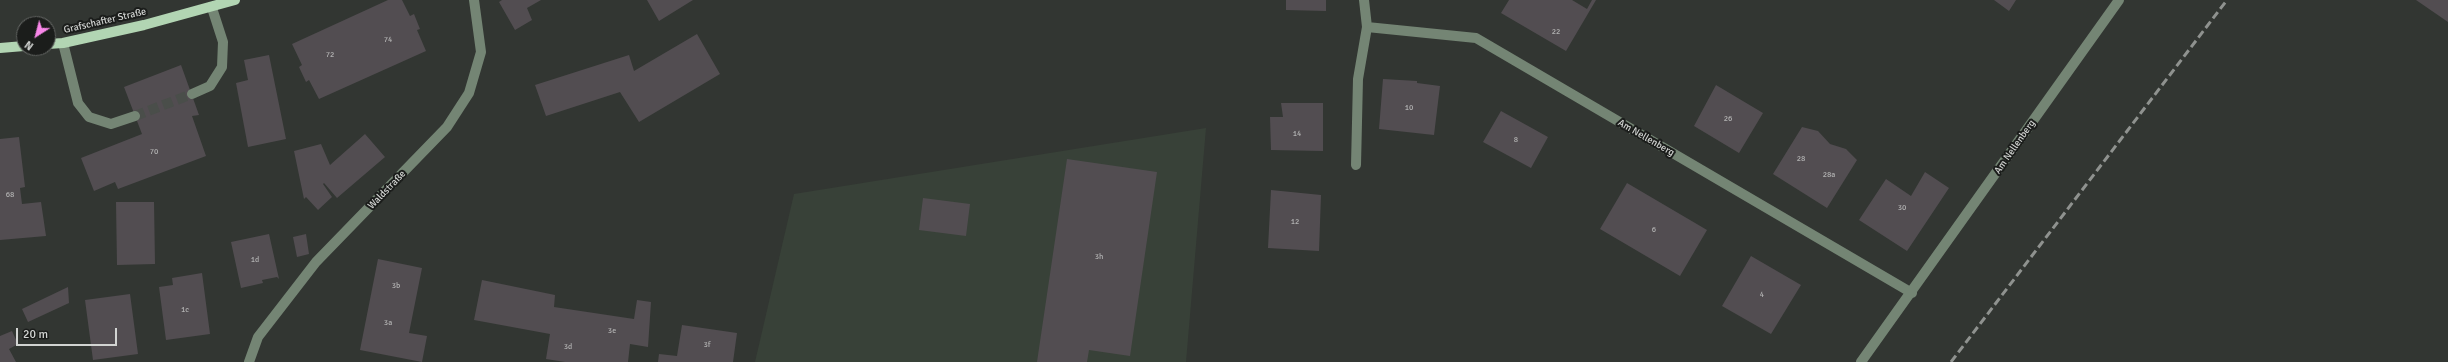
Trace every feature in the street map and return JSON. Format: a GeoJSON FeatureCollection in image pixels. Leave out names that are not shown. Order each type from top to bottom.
{"type":"FeatureCollection","features":[{"type":"Feature","properties":{"kind":"main road","name":"Grafschafter Straße"},"geometry":{"type":"LineString","coordinates":[[56,43],[212,8],[235,0]]}},
{"type":"Feature","properties":{"kind":"main road"},"geometry":{"type":"LineString","coordinates":[[0,48],[16,47]]}},
{"type":"Feature","properties":{"kind":"street","name":"Waldstraße"},"geometry":{"type":"LineString","coordinates":[[249,362],[258,337],[316,262],[447,127],[469,92],[481,52],[474,0]]}},
{"type":"Feature","properties":{"kind":"street"},"geometry":{"type":"LineString","coordinates":[[1356,165],[1358,79],[1367,27],[1364,0]]}},
{"type":"Feature","properties":{"kind":"street","name":"Am Nellenberg"},"geometry":{"type":"LineString","coordinates":[[1861,362],[1912,293],[2119,0]]}},
{"type":"Feature","properties":{"kind":"street"},"geometry":{"type":"LineString","coordinates":[[192,94],[210,86],[222,67],[223,42],[212,8]]}},
{"type":"Feature","properties":{"kind":"street","name":"Am Nellenberg"},"geometry":{"type":"LineString","coordinates":[[1367,27],[1476,38],[1912,293]]}},
{"type":"Feature","properties":{"kind":"street"},"geometry":{"type":"LineString","coordinates":[[63,43],[78,103],[89,117],[111,124],[135,116]]}},
{"type":"Feature","properties":{"kind":"shaded area"},"geometry":{"type":"Polygon","coordinates":[[[1206,128],[1186,362],[755,362],[794,194],[1206,128]]]}},
{"type":"Feature","properties":{"kind":"building"},"geometry":{"type":"Polygon","coordinates":[[[388,0],[402,0],[410,16],[414,14],[420,29],[417,30],[426,51],[319,99],[309,80],[306,82],[299,67],[302,65],[292,44],[388,0]]]}},
{"type":"Feature","properties":{"kind":"building"},"geometry":{"type":"Polygon","coordinates":[[[502,0],[541,0],[527,8],[532,20],[515,30],[499,2],[502,0]]]}},
{"type":"Feature","properties":{"kind":"building"},"geometry":{"type":"Polygon","coordinates":[[[647,0],[693,0],[659,21],[647,0]]]}},
{"type":"Feature","properties":{"kind":"building"},"geometry":{"type":"Polygon","coordinates":[[[1286,0],[1326,0],[1326,11],[1286,10],[1286,0]]]}},
{"type":"Feature","properties":{"kind":"building"},"geometry":{"type":"Polygon","coordinates":[[[1509,0],[1572,0],[1587,9],[1592,0],[1596,0],[1566,51],[1501,13],[1509,0]]]}},
{"type":"Feature","properties":{"kind":"building"},"geometry":{"type":"Polygon","coordinates":[[[1994,0],[2016,0],[2009,11],[1994,0]]]}},
{"type":"Feature","properties":{"kind":"building"},"geometry":{"type":"Polygon","coordinates":[[[2416,0],[2448,0],[2448,22],[2416,0]]]}},
{"type":"Feature","properties":{"kind":"building"},"geometry":{"type":"Polygon","coordinates":[[[697,34],[720,74],[639,122],[620,92],[546,116],[535,85],[629,55],[634,71],[697,34]]]}},
{"type":"Feature","properties":{"kind":"building"},"geometry":{"type":"Polygon","coordinates":[[[269,55],[286,139],[248,147],[236,83],[248,80],[244,60],[269,55]]]}},
{"type":"Feature","properties":{"kind":"building"},"geometry":{"type":"Polygon","coordinates":[[[181,65],[199,115],[192,116],[206,156],[118,189],[115,182],[94,191],[81,158],[142,134],[124,87],[181,65]]]}},
{"type":"Feature","properties":{"kind":"building"},"geometry":{"type":"Polygon","coordinates":[[[1383,79],[1417,81],[1417,83],[1440,86],[1434,135],[1379,129],[1383,79]]]}},
{"type":"Feature","properties":{"kind":"building"},"geometry":{"type":"Polygon","coordinates":[[[1716,85],[1763,113],[1739,153],[1694,126],[1716,85]]]}},
{"type":"Feature","properties":{"kind":"building"},"geometry":{"type":"Polygon","coordinates":[[[1281,103],[1323,103],[1323,151],[1271,150],[1270,117],[1283,117],[1281,103]]]}},
{"type":"Feature","properties":{"kind":"building"},"geometry":{"type":"Polygon","coordinates":[[[1501,111],[1548,137],[1531,168],[1483,142],[1501,111]]]}},
{"type":"Feature","properties":{"kind":"building"},"geometry":{"type":"Polygon","coordinates":[[[1802,127],[1818,131],[1830,144],[1846,149],[1857,160],[1827,208],[1773,174],[1802,127]]]}},
{"type":"Feature","properties":{"kind":"building"},"geometry":{"type":"Polygon","coordinates":[[[365,134],[385,157],[337,198],[324,183],[323,184],[332,197],[318,210],[306,197],[304,199],[294,151],[321,144],[330,165],[365,134]]]}},
{"type":"Feature","properties":{"kind":"building"},"geometry":{"type":"Polygon","coordinates":[[[19,137],[25,187],[20,188],[22,204],[41,202],[46,236],[0,240],[0,139],[19,137]]]}},
{"type":"Feature","properties":{"kind":"building"},"geometry":{"type":"Polygon","coordinates":[[[1067,159],[1157,172],[1130,356],[1089,350],[1087,362],[1037,362],[1067,159]]]}},
{"type":"Feature","properties":{"kind":"building"},"geometry":{"type":"Polygon","coordinates":[[[1925,172],[1949,188],[1907,251],[1859,220],[1886,179],[1911,196],[1925,172]]]}},
{"type":"Feature","properties":{"kind":"building"},"geometry":{"type":"Polygon","coordinates":[[[1627,183],[1707,230],[1680,276],[1600,229],[1627,183]]]}},
{"type":"Feature","properties":{"kind":"building"},"geometry":{"type":"Polygon","coordinates":[[[1271,190],[1321,195],[1319,251],[1268,248],[1271,190]]]}},
{"type":"Feature","properties":{"kind":"building"},"geometry":{"type":"Polygon","coordinates":[[[923,198],[970,204],[966,236],[919,230],[923,198]]]}},
{"type":"Feature","properties":{"kind":"building"},"geometry":{"type":"Polygon","coordinates":[[[116,202],[154,202],[155,264],[117,265],[116,202]]]}},
{"type":"Feature","properties":{"kind":"building"},"geometry":{"type":"Polygon","coordinates":[[[269,234],[279,279],[277,277],[262,280],[263,283],[241,288],[231,242],[269,234]]]}},
{"type":"Feature","properties":{"kind":"building"},"geometry":{"type":"Polygon","coordinates":[[[306,234],[309,254],[297,257],[293,237],[306,234]]]}},
{"type":"Feature","properties":{"kind":"building"},"geometry":{"type":"Polygon","coordinates":[[[1751,256],[1801,285],[1771,334],[1722,306],[1751,256]]]}},
{"type":"Feature","properties":{"kind":"building"},"geometry":{"type":"Polygon","coordinates":[[[378,259],[422,268],[409,333],[427,336],[422,362],[360,350],[378,259]]]}},
{"type":"Feature","properties":{"kind":"building"},"geometry":{"type":"Polygon","coordinates":[[[202,273],[210,334],[166,340],[159,287],[173,285],[172,278],[202,273]]]}},
{"type":"Feature","properties":{"kind":"building"},"geometry":{"type":"Polygon","coordinates":[[[482,280],[555,295],[554,307],[634,319],[637,300],[651,302],[648,347],[630,344],[628,362],[565,362],[546,359],[550,334],[474,320],[482,280]]]}},
{"type":"Feature","properties":{"kind":"building"},"geometry":{"type":"Polygon","coordinates":[[[68,287],[69,303],[28,322],[22,309],[68,287]]]}},
{"type":"Feature","properties":{"kind":"building"},"geometry":{"type":"Polygon","coordinates":[[[130,294],[138,354],[93,360],[85,300],[130,294]]]}},
{"type":"Feature","properties":{"kind":"building"},"geometry":{"type":"Polygon","coordinates":[[[682,325],[737,333],[733,362],[658,362],[659,354],[677,356],[682,325]]]}},
{"type":"Feature","properties":{"kind":"building"},"geometry":{"type":"Polygon","coordinates":[[[12,331],[18,344],[9,349],[16,362],[0,362],[0,336],[12,331]]]}},
{"type":"Feature","properties":{"kind":"tunnel"},"geometry":{"type":"LineString","coordinates":[[135,116],[192,94]]}},
{"type":"Feature","properties":{"kind":"railway"},"geometry":{"type":"LineString","coordinates":[[1951,362],[2227,0]]}}]}
